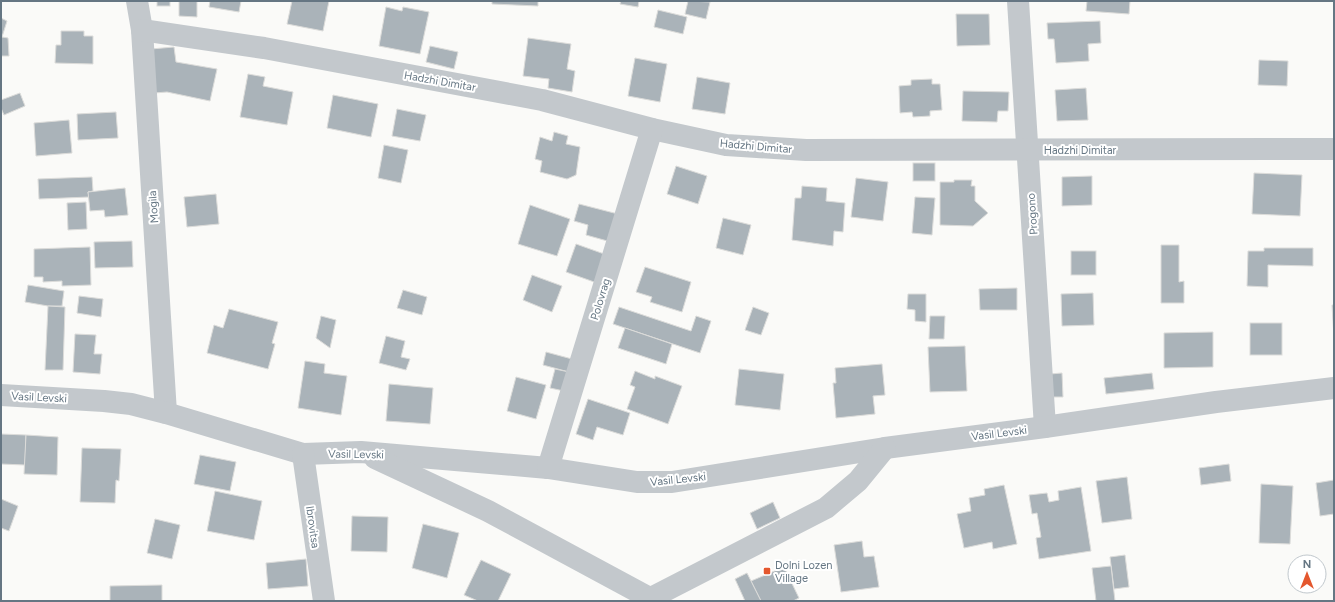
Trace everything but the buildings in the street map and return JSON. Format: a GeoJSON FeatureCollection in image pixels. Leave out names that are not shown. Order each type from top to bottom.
{"type":"FeatureCollection","features":[{"type":"Feature","properties":{"kind":"street","name":"Mogila"},"geometry":{"type":"LineString","coordinates":[[137,1],[142,30],[166,413]]}},
{"type":"Feature","properties":{"kind":"street","name":"Progono"},"geometry":{"type":"LineString","coordinates":[[1018,1],[1045,427]]}},
{"type":"Feature","properties":{"kind":"street","name":"Hadzhi Dimitar"},"geometry":{"type":"LineString","coordinates":[[142,30],[264,48],[542,100],[652,130],[726,146],[806,150],[1334,149]]}},
{"type":"Feature","properties":{"kind":"street","name":"Polovrag"},"geometry":{"type":"LineString","coordinates":[[548,468],[652,130]]}},
{"type":"Feature","properties":{"kind":"street","name":"Vasil Levski"},"geometry":{"type":"LineString","coordinates":[[1,395],[131,404],[302,454],[361,452],[548,468],[637,482],[672,482],[885,448],[1045,427],[1216,402],[1334,388]]}},
{"type":"Feature","properties":{"kind":"street"},"geometry":{"type":"LineString","coordinates":[[361,452],[488,511],[653,600],[826,508],[858,481],[885,448]]}},
{"type":"Feature","properties":{"kind":"street","name":"Ibrovitsa"},"geometry":{"type":"LineString","coordinates":[[302,454],[324,601]]}},
{"type":"Feature","properties":{"kind":"place","name":"Dolni Lozen Village"},"geometry":{"type":"Point","coordinates":[767,571]}}]}
